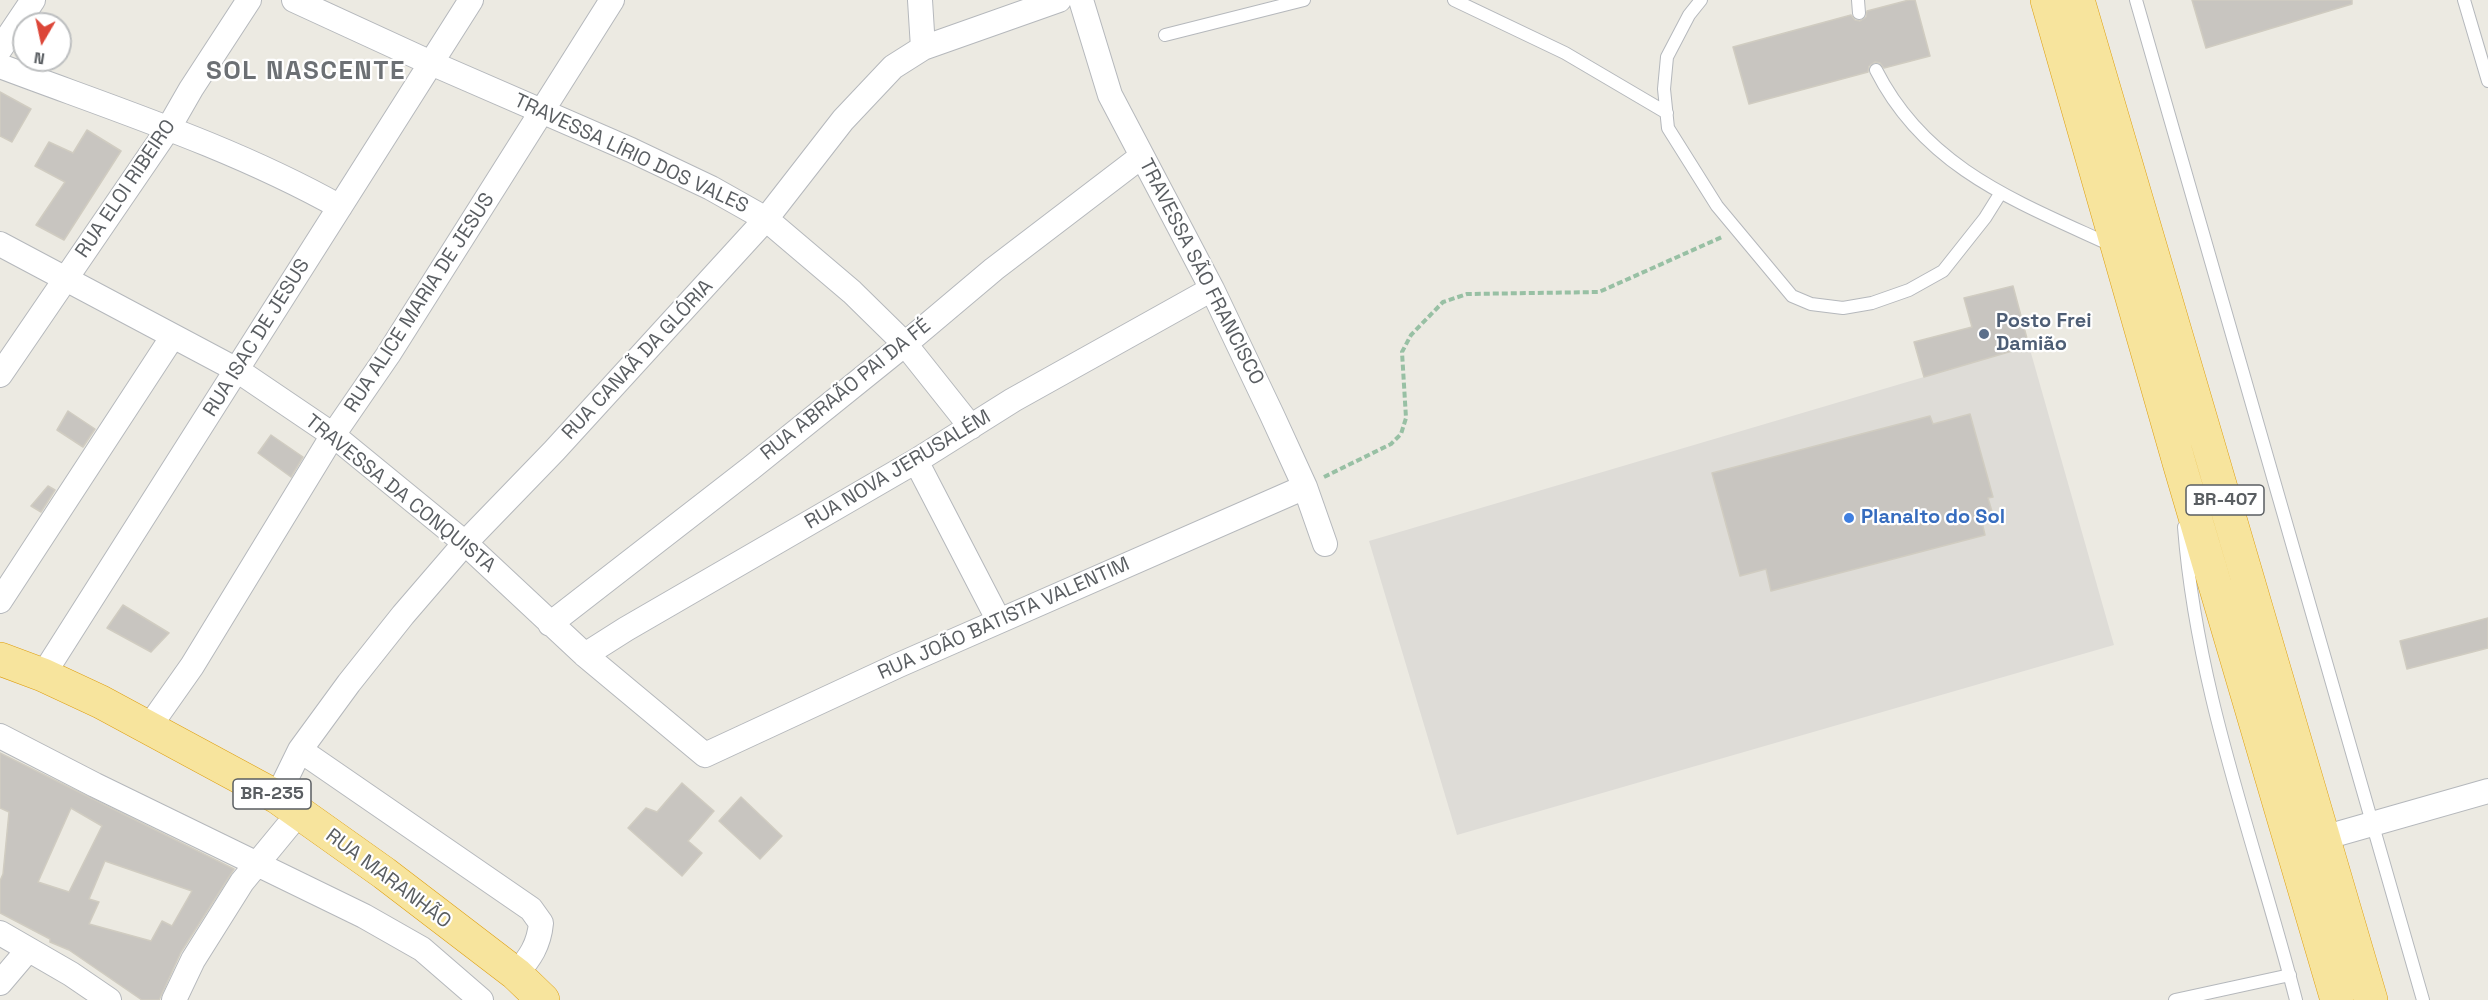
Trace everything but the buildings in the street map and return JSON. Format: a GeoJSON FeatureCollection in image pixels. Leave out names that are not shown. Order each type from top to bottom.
{"type":"FeatureCollection","features":[{"type":"Feature","properties":{"kind":"highway","name":"BR-407"},"geometry":{"type":"LineString","coordinates":[[2047,0],[2180,466],[2337,1000]]}},
{"type":"Feature","properties":{"kind":"highway","name":"BR-407"},"geometry":{"type":"LineString","coordinates":[[2079,0],[2371,1000]]}},
{"type":"Feature","properties":{"kind":"highway","name":"RUA MARANHÃO"},"geometry":{"type":"LineString","coordinates":[[0,659],[43,675],[149,727],[288,805],[384,873],[528,991]]}},
{"type":"Feature","properties":{"kind":"street"},"geometry":{"type":"LineString","coordinates":[[0,49],[33,0]]}},
{"type":"Feature","properties":{"kind":"street","name":"RUA ELOI RIBEIRO"},"geometry":{"type":"LineString","coordinates":[[0,375],[168,129],[249,0]]}},
{"type":"Feature","properties":{"kind":"street","name":"TRAVESSA LÍRIO DOS VALES"},"geometry":{"type":"LineString","coordinates":[[294,0],[711,188],[766,219],[852,292],[905,344],[971,427]]}},
{"type":"Feature","properties":{"kind":"street","name":"RUA ISAC DE JESUS"},"geometry":{"type":"LineString","coordinates":[[43,675],[471,0]]}},
{"type":"Feature","properties":{"kind":"street","name":"RUA ALICE MARIA DE JESUS"},"geometry":{"type":"LineString","coordinates":[[149,727],[192,666],[333,435],[388,356],[612,0]]}},
{"type":"Feature","properties":{"kind":"street"},"geometry":{"type":"LineString","coordinates":[[920,0],[923,48]]}},
{"type":"Feature","properties":{"kind":"street","name":"RUA CANAÃ DA GLÓRIA"},"geometry":{"type":"LineString","coordinates":[[174,1000],[193,960],[242,882],[257,864],[288,805],[300,750],[403,615],[465,543],[554,451],[766,219],[843,120],[893,67],[923,48],[1059,0]]}},
{"type":"Feature","properties":{"kind":"street","name":"TRAVESSA SÃO FRANCISCO"},"geometry":{"type":"LineString","coordinates":[[1081,0],[1110,95],[1212,289],[1305,487],[1324,544]]}},
{"type":"Feature","properties":{"kind":"street"},"geometry":{"type":"LineString","coordinates":[[0,66],[251,162],[340,207]]}},
{"type":"Feature","properties":{"kind":"street","name":"RUA ABRAÃO PAI DA FÉ"},"geometry":{"type":"LineString","coordinates":[[550,624],[752,468],[994,269],[1142,156]]}},
{"type":"Feature","properties":{"kind":"street","name":"TRAVESSA DA CONQUISTA"},"geometry":{"type":"LineString","coordinates":[[0,244],[237,370],[333,435],[465,543],[585,655],[705,755]]}},
{"type":"Feature","properties":{"kind":"street","name":"RUA NOVA JERUSALÉM"},"geometry":{"type":"LineString","coordinates":[[585,655],[916,461],[1013,400],[1212,289]]}},
{"type":"Feature","properties":{"kind":"street"},"geometry":{"type":"LineString","coordinates":[[0,602],[172,336]]}},
{"type":"Feature","properties":{"kind":"street"},"geometry":{"type":"LineString","coordinates":[[916,461],[999,621]]}},
{"type":"Feature","properties":{"kind":"street","name":"RUA JOÃO BATISTA VALENTIM"},"geometry":{"type":"LineString","coordinates":[[705,755],[999,621],[1305,487]]}},
{"type":"Feature","properties":{"kind":"street"},"geometry":{"type":"LineString","coordinates":[[0,736],[364,916],[422,949],[481,1000]]}},
{"type":"Feature","properties":{"kind":"street"},"geometry":{"type":"LineString","coordinates":[[300,750],[531,909],[541,923],[540,934],[533,953],[528,991]]}},
{"type":"Feature","properties":{"kind":"street"},"geometry":{"type":"LineString","coordinates":[[2323,838],[2488,791]]}},
{"type":"Feature","properties":{"kind":"street"},"geometry":{"type":"LineString","coordinates":[[0,933],[71,974],[109,1000]]}},
{"type":"Feature","properties":{"kind":"street"},"geometry":{"type":"LineString","coordinates":[[0,983],[28,950]]}},
{"type":"Feature","properties":{"kind":"lane"},"geometry":{"type":"LineString","coordinates":[[1165,35],[1304,0]]}},
{"type":"Feature","properties":{"kind":"lane"},"geometry":{"type":"LineString","coordinates":[[1454,0],[1565,53],[1667,113]]}},
{"type":"Feature","properties":{"kind":"lane"},"geometry":{"type":"LineString","coordinates":[[1701,0],[1689,15],[1667,57],[1664,89],[1668,128],[1717,206],[1792,296],[1811,304],[1843,308],[1872,303],[1909,290],[1943,271],[1985,218],[2000,194]]}},
{"type":"Feature","properties":{"kind":"lane"},"geometry":{"type":"LineString","coordinates":[[1858,0],[1859,13]]}},
{"type":"Feature","properties":{"kind":"lane"},"geometry":{"type":"LineString","coordinates":[[2136,0],[2423,1000]]}},
{"type":"Feature","properties":{"kind":"lane"},"geometry":{"type":"LineString","coordinates":[[2464,0],[2488,81]]}},
{"type":"Feature","properties":{"kind":"lane"},"geometry":{"type":"LineString","coordinates":[[1876,70],[1888,93],[1912,125],[1946,156],[2000,194],[2118,248]]}},
{"type":"Feature","properties":{"kind":"lane"},"geometry":{"type":"LineString","coordinates":[[2180,466],[2188,572],[2202,659],[2216,719],[2296,1000]]}},
{"type":"Feature","properties":{"kind":"lane"},"geometry":{"type":"LineString","coordinates":[[2175,1000],[2290,975]]}},
{"type":"Feature","properties":{"kind":"path"},"geometry":{"type":"LineString","coordinates":[[1305,487],[1391,444],[1401,434],[1406,418],[1402,352],[1411,335],[1443,302],[1467,294],[1599,292],[1736,230]]}},
{"type":"Feature","properties":{"kind":"shaded area"},"geometry":{"type":"Polygon","coordinates":[[[2029,346],[2114,645],[1457,835],[1369,541],[2029,346]]]}},
{"type":"Feature","properties":{"kind":"place","name":"Posto Frei Damião"},"geometry":{"type":"Point","coordinates":[1984,334]}},
{"type":"Feature","properties":{"kind":"place","name":"Planalto do Sol"},"geometry":{"type":"Point","coordinates":[1849,518]}},
{"type":"Feature","properties":{"kind":"district","name":"SOL NASCENTE"},"geometry":{"type":"Point","coordinates":[306,72]}}]}
